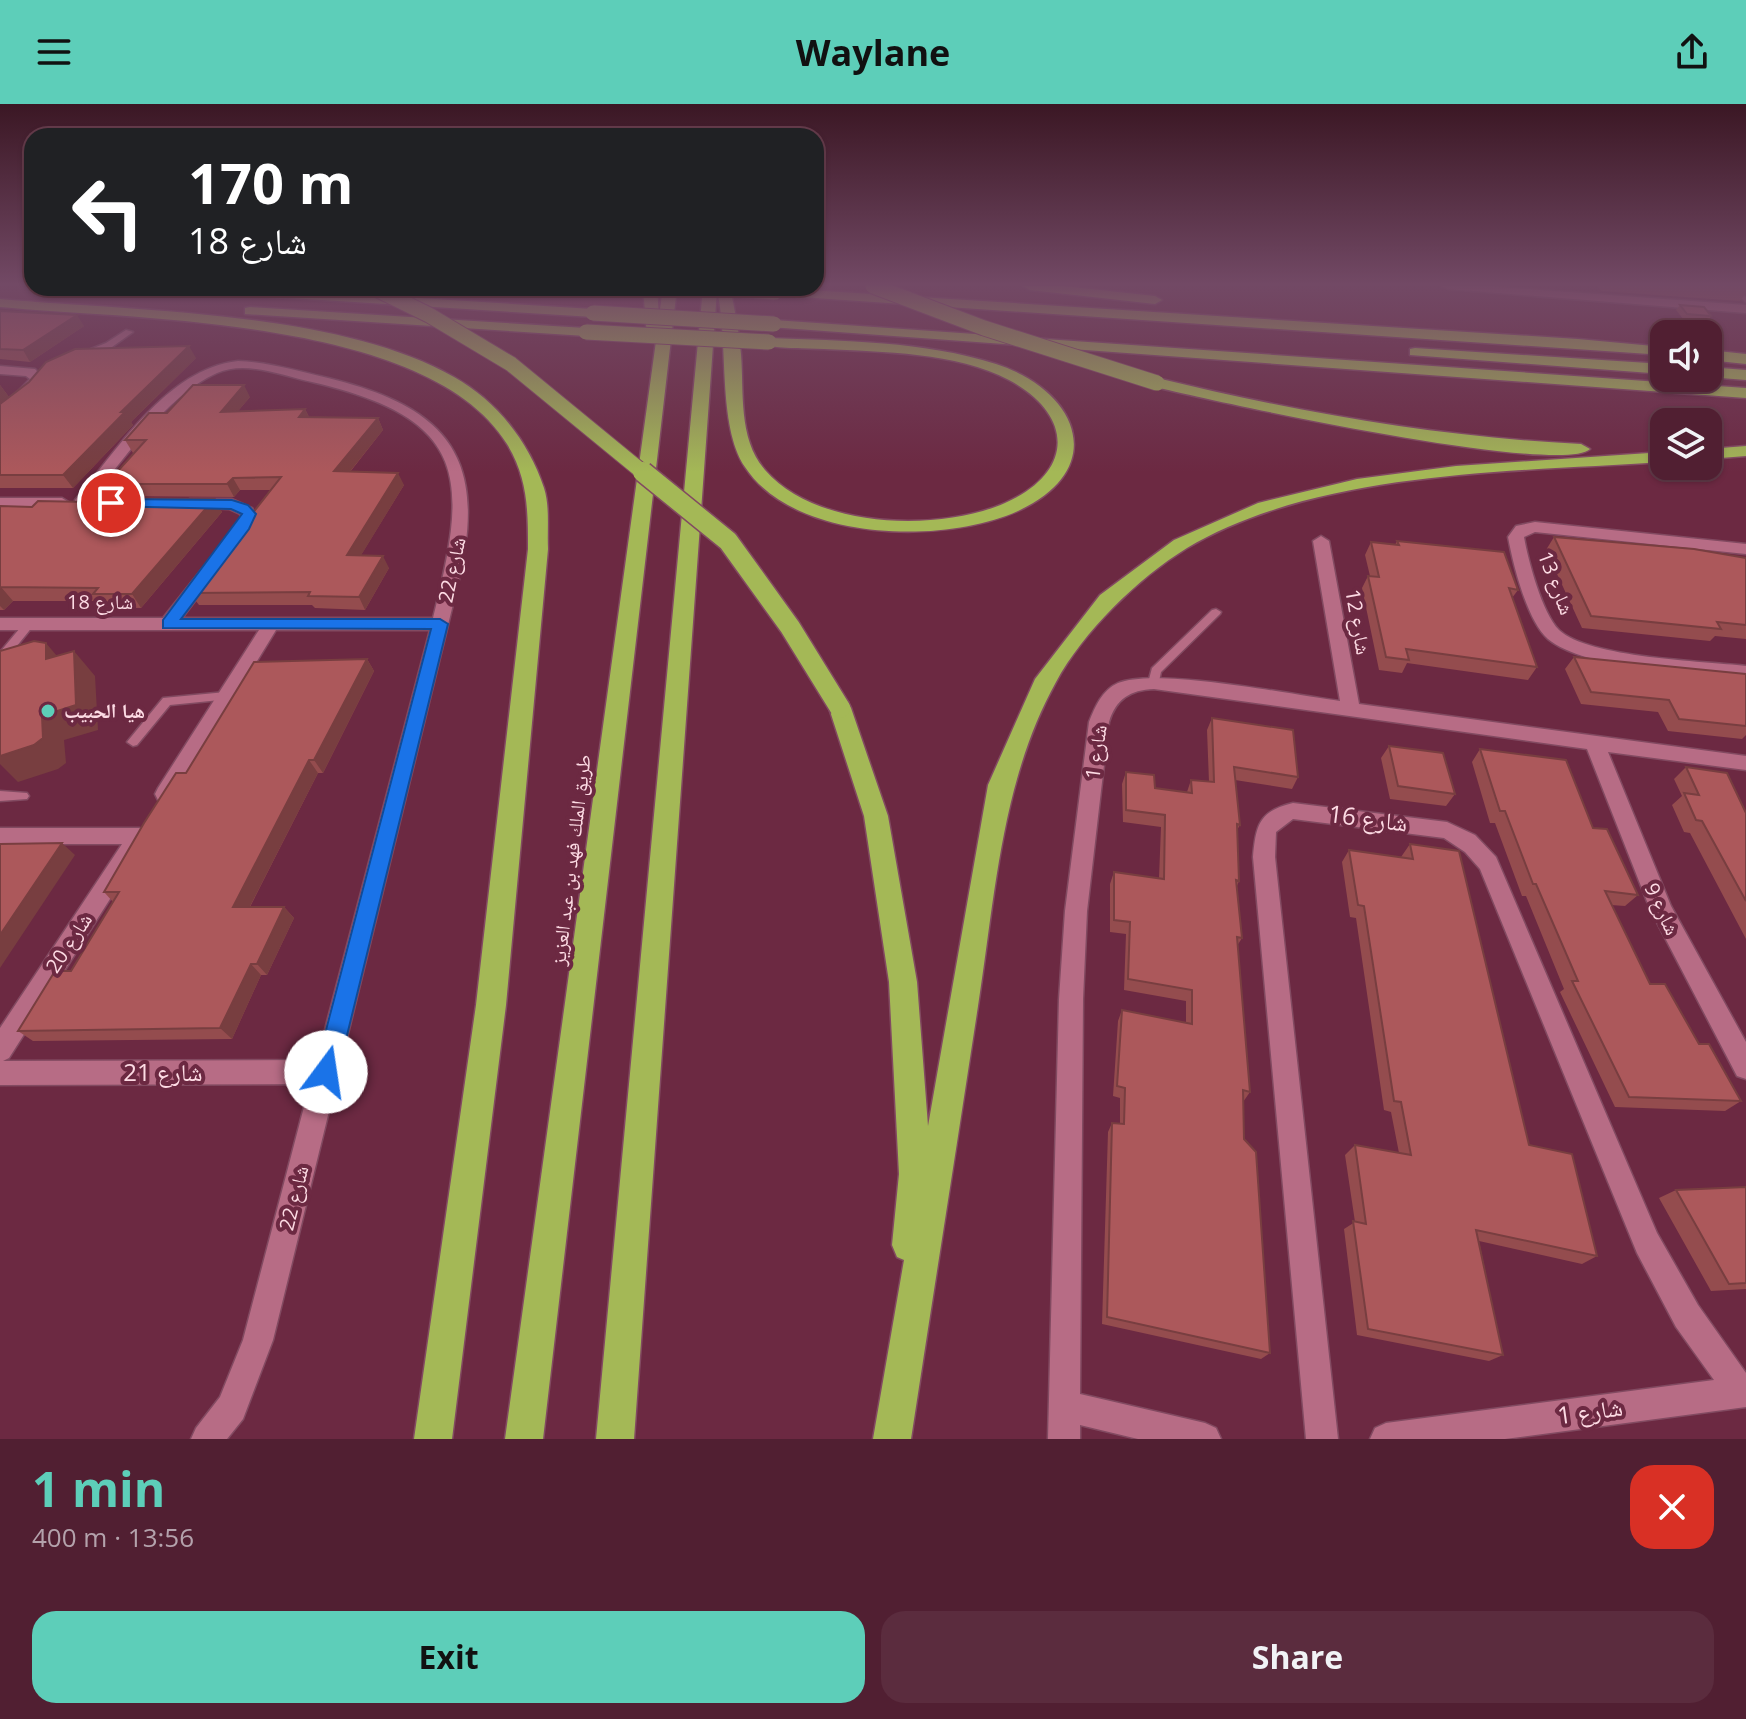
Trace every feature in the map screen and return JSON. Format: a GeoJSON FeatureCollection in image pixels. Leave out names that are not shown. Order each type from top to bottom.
{"type":"FeatureCollection","features":[{"type":"Feature","properties":{"kind":"highway"},"geometry":{"type":"LineString","coordinates":[[372,348],[437,372],[474,397],[499,419],[520,450],[536,490],[538,549],[491,1005],[433,1439]]}},
{"type":"Feature","properties":{"kind":"highway"},"geometry":{"type":"LineString","coordinates":[[485,348],[511,364],[728,541],[790,627],[840,708],[876,816],[903,982],[915,1174],[894,1423]]}},
{"type":"Feature","properties":{"kind":"highway"},"geometry":{"type":"LineString","coordinates":[[657,348],[660,361]]}},
{"type":"Feature","properties":{"kind":"highway","name":"طريق الملك فهد بن عبد العزيز"},"geometry":{"type":"LineString","coordinates":[[524,1439],[660,361],[666,348]]}},
{"type":"Feature","properties":{"kind":"highway"},"geometry":{"type":"LineString","coordinates":[[615,1439],[687,348]]}},
{"type":"Feature","properties":{"kind":"highway"},"geometry":{"type":"LineString","coordinates":[[733,348],[741,443],[760,475],[794,500],[862,522],[904,526],[946,524],[985,517],[1018,504],[1043,488],[1065,463],[1070,439],[1065,420],[1052,402],[1023,381],[973,362],[862,348]]}},
{"type":"Feature","properties":{"kind":"highway"},"geometry":{"type":"LineString","coordinates":[[893,348],[1325,362]]}},
{"type":"Feature","properties":{"kind":"highway"},"geometry":{"type":"LineString","coordinates":[[1048,348],[1157,383],[1262,409],[1449,440],[1650,453]]}},
{"type":"Feature","properties":{"kind":"highway"},"geometry":{"type":"LineString","coordinates":[[1126,348],[1746,393]]}},
{"type":"Feature","properties":{"kind":"highway"},"geometry":{"type":"LineString","coordinates":[[1393,351],[1650,368]]}},
{"type":"Feature","properties":{"kind":"highway"},"geometry":{"type":"LineString","coordinates":[[1722,356],[1746,359]]}},
{"type":"Feature","properties":{"kind":"highway"},"geometry":{"type":"LineString","coordinates":[[1722,373],[1746,375]]}},
{"type":"Feature","properties":{"kind":"highway"},"geometry":{"type":"LineString","coordinates":[[1722,452],[1746,451]]}},
{"type":"Feature","properties":{"kind":"highway"},"geometry":{"type":"LineString","coordinates":[[894,1423],[1000,785],[1037,691],[1079,629],[1106,598],[1155,558],[1225,521],[1292,497],[1362,481],[1409,475],[1650,455]]}},
{"type":"Feature","properties":{"kind":"street","name":"شارع 22"},"geometry":{"type":"LineString","coordinates":[[0,503],[88,503],[164,408],[191,383],[212,370],[232,365],[250,366],[369,392],[399,405],[431,428],[448,451],[459,479],[463,514],[440,624],[247,1376],[232,1408],[207,1439]]}},
{"type":"Feature","properties":{"kind":"street"},"geometry":{"type":"LineString","coordinates":[[0,370],[42,373],[31,389],[0,417]]}},
{"type":"Feature","properties":{"kind":"street"},"geometry":{"type":"LineString","coordinates":[[168,624],[247,521],[247,511],[232,504],[171,504]]}},
{"type":"Feature","properties":{"kind":"street","name":"شارع 13"},"geometry":{"type":"LineString","coordinates":[[1746,549],[1544,528],[1522,529],[1516,537],[1547,626],[1560,640],[1613,656],[1746,672]]}},
{"type":"Feature","properties":{"kind":"street","name":"شارع 12"},"geometry":{"type":"LineString","coordinates":[[1321,541],[1351,710]]}},
{"type":"Feature","properties":{"kind":"street","name":"شارع 18"},"geometry":{"type":"LineString","coordinates":[[0,624],[440,624]]}},
{"type":"Feature","properties":{"kind":"street","name":"شارع 20"},"geometry":{"type":"LineString","coordinates":[[0,1050],[271,624]]}},
{"type":"Feature","properties":{"kind":"street","name":"شارع 1"},"geometry":{"type":"LineString","coordinates":[[1064,1439],[1071,986],[1099,722],[1106,703],[1118,691],[1138,682],[1154,683],[1746,763]]}},
{"type":"Feature","properties":{"kind":"street","name":"شارع 9"},"geometry":{"type":"LineString","coordinates":[[1595,744],[1661,909],[1746,1067]]}},
{"type":"Feature","properties":{"kind":"street","name":"شارع 16"},"geometry":{"type":"LineString","coordinates":[[1322,1439],[1264,857],[1266,829],[1271,821],[1293,811],[1447,830],[1460,835],[1480,851],[1493,870],[1647,1243],[1687,1316],[1743,1392]]}},
{"type":"Feature","properties":{"kind":"street"},"geometry":{"type":"LineString","coordinates":[[0,836],[147,823]]}},
{"type":"Feature","properties":{"kind":"street","name":"شارع 21"},"geometry":{"type":"LineString","coordinates":[[0,1073],[326,1072]]}},
{"type":"Feature","properties":{"kind":"street","name":"شارع 1"},"geometry":{"type":"LineString","coordinates":[[1386,1439],[1743,1392]]}},
{"type":"Feature","properties":{"kind":"street"},"geometry":{"type":"LineString","coordinates":[[1065,1406],[1205,1439]]}},
{"type":"Feature","properties":{"kind":"lane"},"geometry":{"type":"LineString","coordinates":[[75,357],[100,348]]}},
{"type":"Feature","properties":{"kind":"lane"},"geometry":{"type":"LineString","coordinates":[[1154,683],[1156,671],[1216,612]]}},
{"type":"Feature","properties":{"kind":"lane"},"geometry":{"type":"LineString","coordinates":[[0,659],[29,624]]}},
{"type":"Feature","properties":{"kind":"lane"},"geometry":{"type":"LineString","coordinates":[[133,742],[167,701],[226,696]]}},
{"type":"Feature","properties":{"kind":"lane"},"geometry":{"type":"LineString","coordinates":[[0,796],[23,796]]}},
{"type":"Feature","properties":{"kind":"building"},"geometry":{"type":"Polygon","coordinates":[[[187,348],[121,412],[125,412],[63,475],[0,475],[0,404],[29,382],[46,362],[75,349],[187,348]]]}},
{"type":"Feature","properties":{"kind":"building"},"geometry":{"type":"Polygon","coordinates":[[[193,385],[244,385],[221,412],[305,409],[299,417],[378,418],[334,471],[398,473],[347,555],[383,556],[359,597],[308,596],[310,592],[190,593],[281,477],[233,478],[227,484],[106,484],[146,440],[125,440],[149,413],[167,413],[193,385]]]}},
{"type":"Feature","properties":{"kind":"building"},"geometry":{"type":"Polygon","coordinates":[[[91,498],[214,499],[132,594],[93,594],[98,588],[0,589],[0,506],[32,507],[38,501],[88,502],[91,498]]]}},
{"type":"Feature","properties":{"kind":"building"},"geometry":{"type":"Polygon","coordinates":[[[1554,537],[1694,549],[1746,558],[1746,625],[1717,622],[1721,629],[1591,616],[1554,537]]]}},
{"type":"Feature","properties":{"kind":"building"},"geometry":{"type":"Polygon","coordinates":[[[1397,541],[1504,552],[1518,590],[1509,588],[1537,667],[1406,649],[1409,660],[1386,657],[1368,576],[1379,577],[1371,542],[1399,545],[1397,541]]]}},
{"type":"Feature","properties":{"kind":"building"},"geometry":{"type":"Polygon","coordinates":[[[34,641],[46,643],[46,659],[74,651],[76,705],[42,716],[43,738],[34,745],[0,756],[0,651],[34,641]]]}},
{"type":"Feature","properties":{"kind":"building"},"geometry":{"type":"Polygon","coordinates":[[[1574,657],[1746,674],[1746,726],[1679,719],[1669,700],[1591,692],[1574,657]]]}},
{"type":"Feature","properties":{"kind":"building"},"geometry":{"type":"Polygon","coordinates":[[[367,659],[314,760],[309,760],[233,907],[284,907],[257,964],[251,964],[220,1028],[18,1031],[55,971],[71,971],[119,892],[104,892],[144,823],[176,773],[186,773],[254,662],[367,659]]]}},
{"type":"Feature","properties":{"kind":"building"},"geometry":{"type":"Polygon","coordinates":[[[1212,718],[1293,730],[1298,777],[1234,767],[1240,825],[1237,824],[1239,881],[1236,880],[1242,938],[1237,937],[1250,1092],[1243,1090],[1244,1139],[1256,1152],[1270,1353],[1107,1317],[1112,1123],[1124,1124],[1125,1088],[1117,1086],[1122,1010],[1192,1024],[1192,990],[1128,979],[1130,922],[1114,920],[1114,872],[1164,879],[1165,815],[1126,810],[1126,772],[1154,775],[1155,788],[1192,793],[1191,780],[1214,782],[1212,718]]]}},
{"type":"Feature","properties":{"kind":"building"},"geometry":{"type":"Polygon","coordinates":[[[1389,746],[1443,753],[1455,794],[1398,786],[1389,746]]]}},
{"type":"Feature","properties":{"kind":"building"},"geometry":{"type":"Polygon","coordinates":[[[1480,749],[1566,760],[1593,828],[1607,829],[1638,895],[1605,891],[1650,984],[1665,984],[1699,1044],[1709,1044],[1741,1101],[1629,1097],[1572,981],[1578,981],[1536,884],[1533,884],[1505,811],[1500,811],[1480,749]]]}},
{"type":"Feature","properties":{"kind":"building"},"geometry":{"type":"Polygon","coordinates":[[[1686,767],[1727,773],[1746,813],[1746,901],[1702,821],[1696,820],[1684,793],[1699,795],[1686,767]]]}},
{"type":"Feature","properties":{"kind":"building"},"geometry":{"type":"Polygon","coordinates":[[[62,843],[0,935],[0,844],[62,843]]]}},
{"type":"Feature","properties":{"kind":"building"},"geometry":{"type":"Polygon","coordinates":[[[1410,844],[1459,851],[1529,1145],[1572,1154],[1597,1256],[1476,1230],[1503,1355],[1368,1329],[1353,1221],[1366,1224],[1355,1145],[1411,1155],[1401,1102],[1394,1101],[1364,906],[1358,905],[1349,850],[1413,859],[1410,844]]]}},
{"type":"Feature","properties":{"kind":"building"},"geometry":{"type":"Polygon","coordinates":[[[1746,1187],[1746,1283],[1729,1284],[1676,1190],[1746,1187]]]}},
{"type":"Feature","properties":{"kind":"place","name":"هيا الحبيب"},"geometry":{"type":"Point","coordinates":[48,711]}},
{"type":"Feature","properties":{"kind":"route"},"geometry":{"type":"LineString","coordinates":[[111,503],[232,504],[249,514],[244,526],[168,624],[440,624],[326,1072]]}}]}
